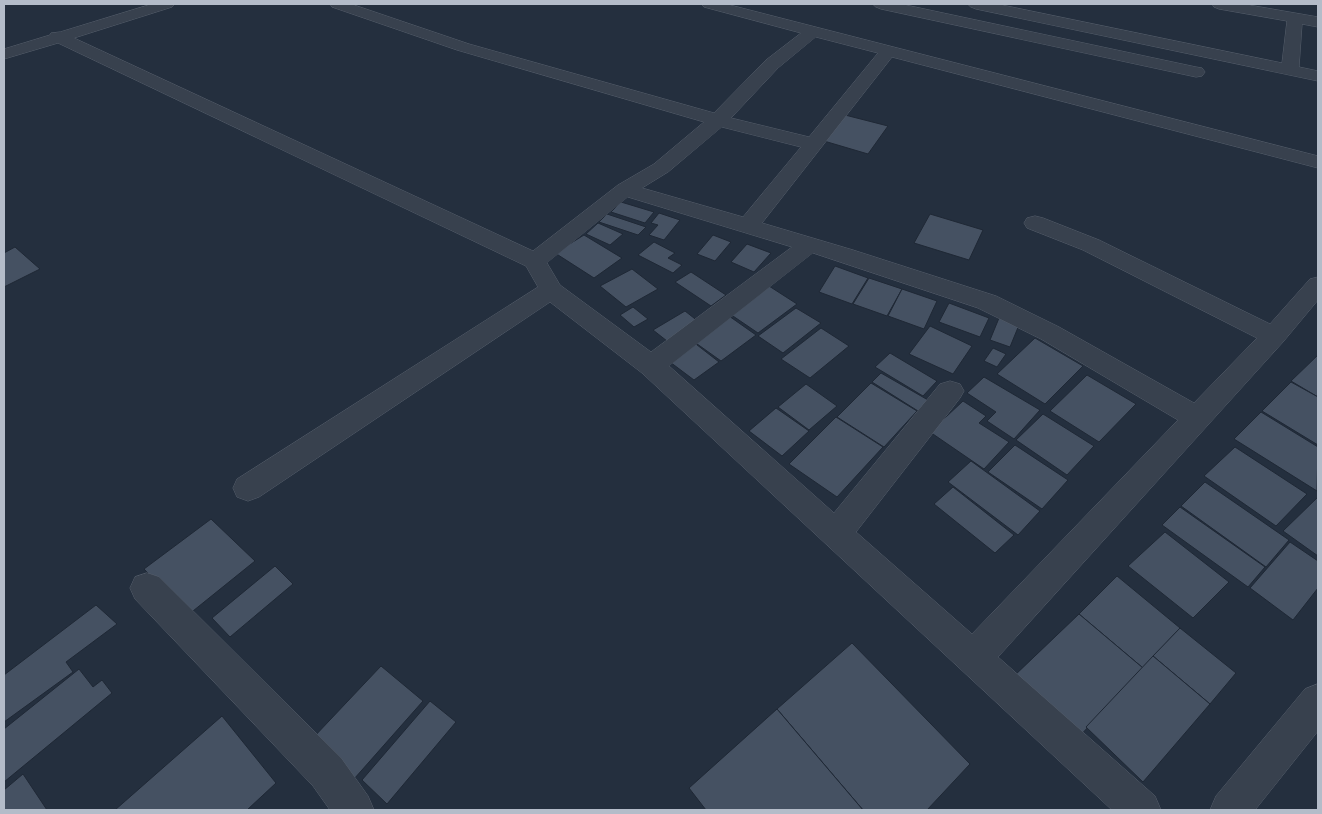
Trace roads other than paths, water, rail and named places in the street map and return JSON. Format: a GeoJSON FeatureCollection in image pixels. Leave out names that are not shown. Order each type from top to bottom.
{"type":"FeatureCollection","features":[{"type":"Feature","properties":{"kind":"street"},"geometry":{"type":"LineString","coordinates":[[4,54],[57,36],[167,4]]}},
{"type":"Feature","properties":{"kind":"street"},"geometry":{"type":"LineString","coordinates":[[337,4],[463,47],[718,120],[814,144]]}},
{"type":"Feature","properties":{"kind":"street"},"geometry":{"type":"LineString","coordinates":[[709,4],[734,6],[813,31],[1318,162]]}},
{"type":"Feature","properties":{"kind":"street"},"geometry":{"type":"LineString","coordinates":[[881,4],[1196,72]]}},
{"type":"Feature","properties":{"kind":"street"},"geometry":{"type":"LineString","coordinates":[[976,4],[1318,76]]}},
{"type":"Feature","properties":{"kind":"street"},"geometry":{"type":"LineString","coordinates":[[1219,4],[1318,22]]}},
{"type":"Feature","properties":{"kind":"street"},"geometry":{"type":"LineString","coordinates":[[1290,69],[1295,17]]}},
{"type":"Feature","properties":{"kind":"street"},"geometry":{"type":"LineString","coordinates":[[1068,43],[1077,24]]}},
{"type":"Feature","properties":{"kind":"street"},"geometry":{"type":"LineString","coordinates":[[535,260],[625,189],[661,168],[718,120],[772,64],[813,31]]}},
{"type":"Feature","properties":{"kind":"street"},"geometry":{"type":"LineString","coordinates":[[57,36],[535,260],[551,290],[651,366],[1141,810]]}},
{"type":"Feature","properties":{"kind":"street"},"geometry":{"type":"LineString","coordinates":[[748,226],[889,50]]}},
{"type":"Feature","properties":{"kind":"street"},"geometry":{"type":"LineString","coordinates":[[625,189],[810,244],[987,302],[1050,333],[1198,418]]}},
{"type":"Feature","properties":{"kind":"street"},"geometry":{"type":"LineString","coordinates":[[1035,223],[1092,244],[1274,336]]}},
{"type":"Feature","properties":{"kind":"street"},"geometry":{"type":"LineString","coordinates":[[651,366],[810,244]]}},
{"type":"Feature","properties":{"kind":"street"},"geometry":{"type":"LineString","coordinates":[[973,658],[1274,336],[1318,284]]}},
{"type":"Feature","properties":{"kind":"street"},"geometry":{"type":"LineString","coordinates":[[248,488],[551,290]]}},
{"type":"Feature","properties":{"kind":"street"},"geometry":{"type":"LineString","coordinates":[[836,534],[950,391]]}},
{"type":"Feature","properties":{"kind":"street"},"geometry":{"type":"LineString","coordinates":[[147,588],[327,772],[354,810]]}},
{"type":"Feature","properties":{"kind":"street"},"geometry":{"type":"LineString","coordinates":[[1230,810],[1318,702]]}}]}
